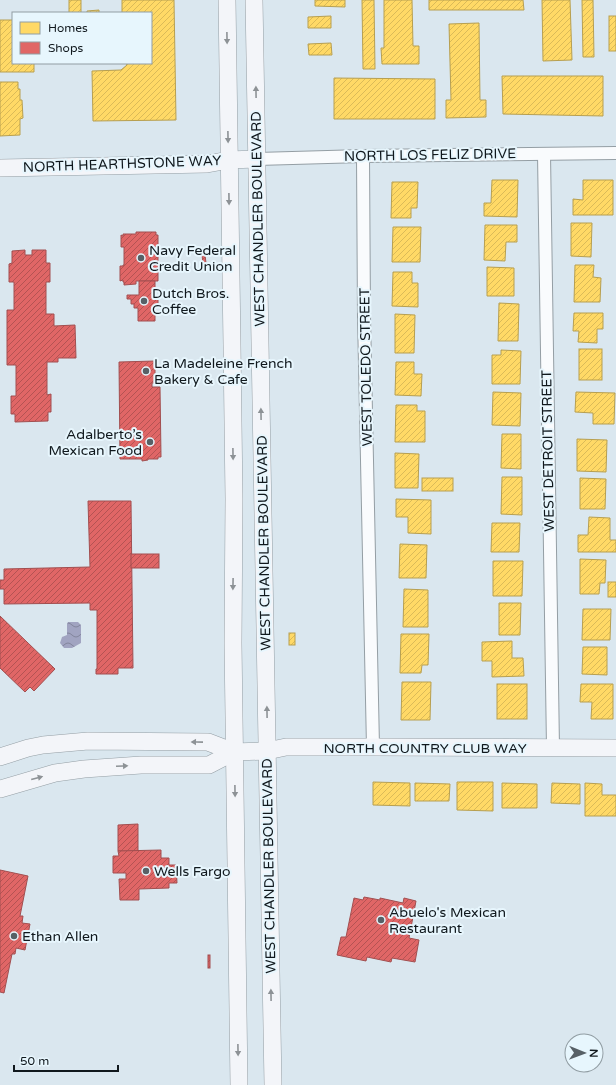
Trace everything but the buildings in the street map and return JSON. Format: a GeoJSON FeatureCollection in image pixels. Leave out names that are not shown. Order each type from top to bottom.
{"type":"FeatureCollection","features":[{"type":"Feature","properties":{"kind":"main road","name":"WEST CHANDLER BOULEVARD"},"geometry":{"type":"LineString","coordinates":[[227,0],[243,159],[267,751],[273,1085]]}},
{"type":"Feature","properties":{"kind":"main road","name":"WEST CHANDLER BOULEVARD"},"geometry":{"type":"LineString","coordinates":[[239,1085],[234,752],[234,491],[243,159],[254,0]]}},
{"type":"Feature","properties":{"kind":"main road","name":"NORTH HEARTHSTONE WAY"},"geometry":{"type":"LineString","coordinates":[[0,168],[207,164],[243,159]]}},
{"type":"Feature","properties":{"kind":"main road"},"geometry":{"type":"LineString","coordinates":[[0,756],[28,748],[59,743],[88,741],[208,742],[234,752]]}},
{"type":"Feature","properties":{"kind":"main road"},"geometry":{"type":"LineString","coordinates":[[59,743],[70,770]]}},
{"type":"Feature","properties":{"kind":"main road","name":"NORTH COUNTRY CLUB WAY"},"geometry":{"type":"LineString","coordinates":[[234,752],[267,751],[286,748],[373,747],[616,748]]}},
{"type":"Feature","properties":{"kind":"main road"},"geometry":{"type":"LineString","coordinates":[[0,789],[70,770],[141,765],[209,765],[234,752]]}},
{"type":"Feature","properties":{"kind":"street","name":"NORTH LOS FELIZ DRIVE"},"geometry":{"type":"LineString","coordinates":[[243,159],[616,153]]}},
{"type":"Feature","properties":{"kind":"street","name":"WEST DETROIT STREET"},"geometry":{"type":"LineString","coordinates":[[544,154],[553,748]]}},
{"type":"Feature","properties":{"kind":"street","name":"WEST TOLEDO STREET"},"geometry":{"type":"LineString","coordinates":[[363,156],[364,325],[373,747]]}},
{"type":"Feature","properties":{"kind":"water"},"geometry":{"type":"Polygon","coordinates":[[[68,622],[78,622],[81,625],[81,643],[72,648],[64,648],[60,643],[62,637],[67,635],[68,622]]]}},
{"type":"Feature","properties":{"kind":"place","name":"Navy Federal Credit Union"},"geometry":{"type":"Point","coordinates":[141,258]}},
{"type":"Feature","properties":{"kind":"place","name":"Dutch Bros. Coffee"},"geometry":{"type":"Point","coordinates":[144,301]}},
{"type":"Feature","properties":{"kind":"place","name":"La Madeleine French Bakery & Cafe"},"geometry":{"type":"Point","coordinates":[146,371]}},
{"type":"Feature","properties":{"kind":"place","name":"Adalberto’s Mexican Food"},"geometry":{"type":"Point","coordinates":[150,442]}},
{"type":"Feature","properties":{"kind":"place","name":"Wells Fargo"},"geometry":{"type":"Point","coordinates":[146,871]}},
{"type":"Feature","properties":{"kind":"place","name":"Abuelo's Mexican Restaurant"},"geometry":{"type":"Point","coordinates":[381,920]}},
{"type":"Feature","properties":{"kind":"place","name":"Ethan Allen"},"geometry":{"type":"Point","coordinates":[14,936]}}]}
